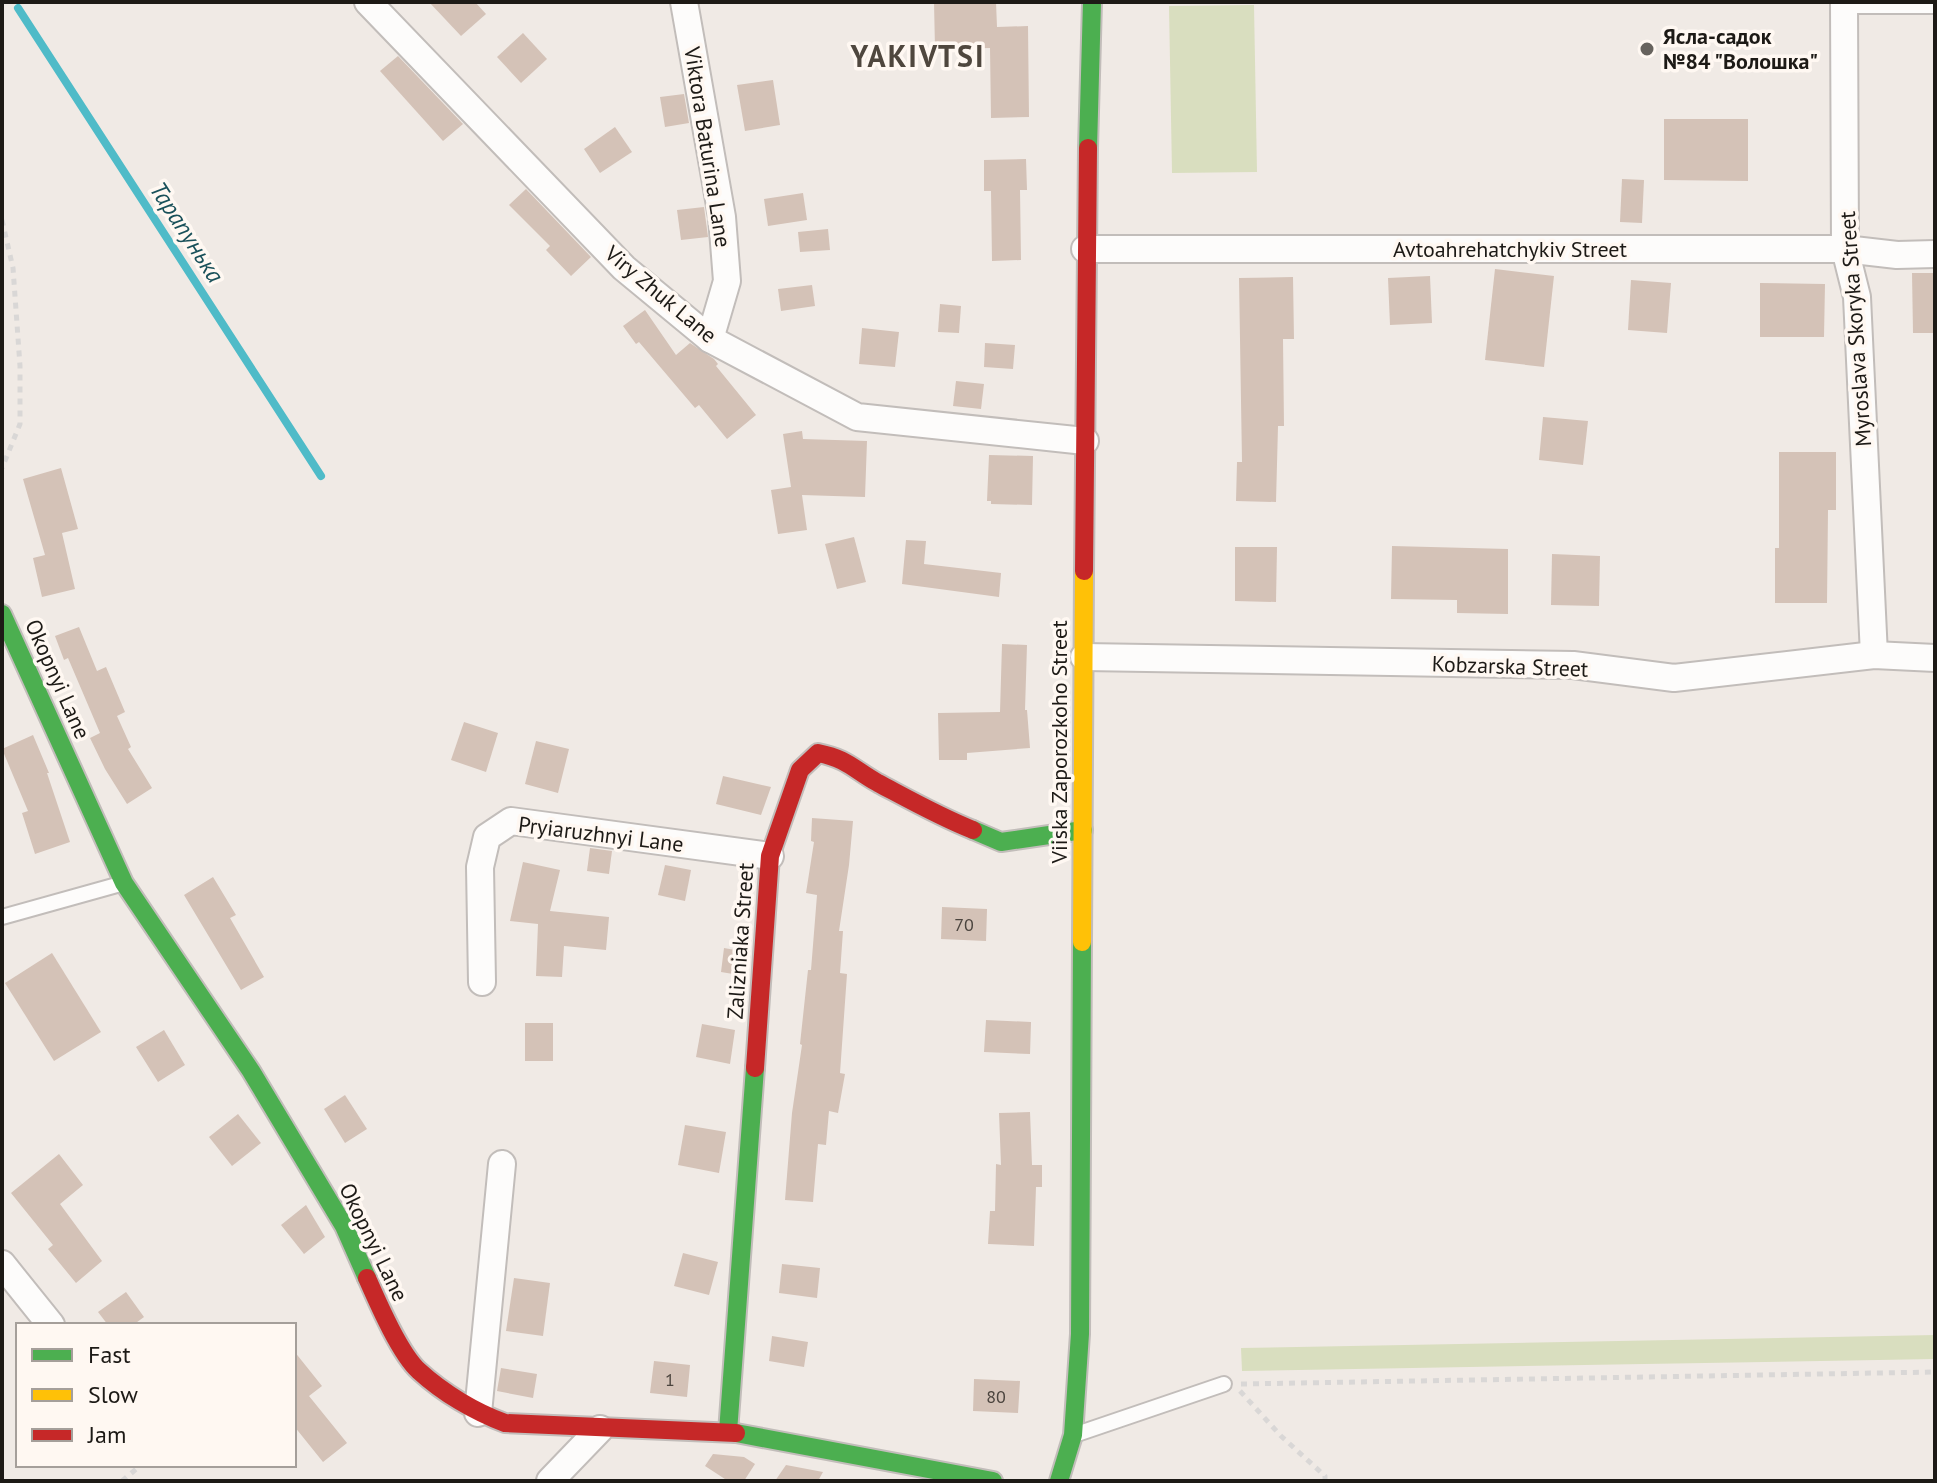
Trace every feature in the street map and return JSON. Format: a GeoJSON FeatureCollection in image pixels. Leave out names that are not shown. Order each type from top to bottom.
{"type":"FeatureCollection","features":[{"type":"Feature","properties":{"kind":"street","name":"Viry Zhuk Lane"},"geometry":{"type":"LineString","coordinates":[[368,2],[624,268],[710,339],[857,417],[1085,441]]}},
{"type":"Feature","properties":{"kind":"street","name":"Viktora Baturina Lane"},"geometry":{"type":"LineString","coordinates":[[684,2],[722,217],[727,281],[710,339]]}},
{"type":"Feature","properties":{"kind":"street","name":"Viiska Zaporozkoho Street"},"geometry":{"type":"LineString","coordinates":[[1059,1481],[1073,1435],[1080,1334],[1085,249],[1092,2]]}},
{"type":"Feature","properties":{"kind":"street","name":"Myroslava Skoryka Street"},"geometry":{"type":"LineString","coordinates":[[1844,4],[1845,249],[1857,297],[1874,655]]}},
{"type":"Feature","properties":{"kind":"street","name":"Avtoahrehatchykiv Street"},"geometry":{"type":"LineString","coordinates":[[1085,249],[1845,249],[1897,255],[1935,254]]}},
{"type":"Feature","properties":{"kind":"street","name":"Okopnyi Lane"},"geometry":{"type":"LineString","coordinates":[[2,614],[124,883],[251,1071],[344,1226],[387,1322],[417,1370],[478,1413],[505,1423],[728,1432],[993,1481]]}},
{"type":"Feature","properties":{"kind":"street","name":"Kobzarska Street"},"geometry":{"type":"LineString","coordinates":[[1084,657],[1573,665],[1674,678],[1874,655],[1935,658]]}},
{"type":"Feature","properties":{"kind":"street","name":"Zalizniaka Street"},"geometry":{"type":"LineString","coordinates":[[728,1432],[770,856],[800,770],[818,753],[841,758],[934,814],[1001,842],[1083,830]]}},
{"type":"Feature","properties":{"kind":"street","name":"Pryiaruzhnyi Lane"},"geometry":{"type":"LineString","coordinates":[[482,982],[480,867],[487,837],[511,821],[770,856]]}},
{"type":"Feature","properties":{"kind":"street"},"geometry":{"type":"LineString","coordinates":[[478,1413],[502,1164]]}},
{"type":"Feature","properties":{"kind":"street"},"geometry":{"type":"LineString","coordinates":[[2,1264],[49,1323]]}},
{"type":"Feature","properties":{"kind":"street"},"geometry":{"type":"LineString","coordinates":[[550,1481],[600,1429]]}},
{"type":"Feature","properties":{"kind":"lane"},"geometry":{"type":"LineString","coordinates":[[1844,4],[1935,6]]}},
{"type":"Feature","properties":{"kind":"lane"},"geometry":{"type":"LineString","coordinates":[[2,917],[124,883]]}},
{"type":"Feature","properties":{"kind":"lane"},"geometry":{"type":"LineString","coordinates":[[1073,1435],[1224,1384]]}},
{"type":"Feature","properties":{"kind":"path"},"geometry":{"type":"LineString","coordinates":[[2,220],[13,268],[20,424],[2,468]]}},
{"type":"Feature","properties":{"kind":"path"},"geometry":{"type":"LineString","coordinates":[[1325,1481],[1325,1476],[1281,1436],[1234,1384],[1935,1372]]}},
{"type":"Feature","properties":{"kind":"path"},"geometry":{"type":"LineString","coordinates":[[122,1481],[139,1467]]}},
{"type":"Feature","properties":{"kind":"green space"},"geometry":{"type":"Polygon","coordinates":[[[1254,5],[1257,172],[1172,173],[1169,6],[1254,5]]]}},
{"type":"Feature","properties":{"kind":"green space"},"geometry":{"type":"Polygon","coordinates":[[[1935,1335],[1935,1359],[1242,1371],[1241,1348],[1935,1335]]]}},
{"type":"Feature","properties":{"kind":"building"},"geometry":{"type":"Polygon","coordinates":[[[429,2],[475,2],[486,14],[461,36],[429,2]]]}},
{"type":"Feature","properties":{"kind":"building"},"geometry":{"type":"Polygon","coordinates":[[[934,2],[996,2],[997,27],[1028,26],[1029,117],[991,118],[990,48],[935,49],[934,2]]]}},
{"type":"Feature","properties":{"kind":"building"},"geometry":{"type":"Polygon","coordinates":[[[523,33],[547,59],[521,83],[497,57],[523,33]]]}},
{"type":"Feature","properties":{"kind":"building"},"geometry":{"type":"Polygon","coordinates":[[[398,56],[463,124],[443,141],[380,71],[398,56]]]}},
{"type":"Feature","properties":{"kind":"building"},"geometry":{"type":"Polygon","coordinates":[[[773,80],[780,125],[745,131],[737,85],[773,80]]]}},
{"type":"Feature","properties":{"kind":"building"},"geometry":{"type":"Polygon","coordinates":[[[684,94],[689,123],[665,127],[660,97],[684,94]]]}},
{"type":"Feature","properties":{"kind":"building"},"geometry":{"type":"Polygon","coordinates":[[[1664,119],[1748,119],[1748,181],[1664,180],[1664,119]]]}},
{"type":"Feature","properties":{"kind":"building"},"geometry":{"type":"Polygon","coordinates":[[[615,127],[632,152],[600,173],[584,149],[615,127]]]}},
{"type":"Feature","properties":{"kind":"building"},"geometry":{"type":"Polygon","coordinates":[[[1026,159],[1027,190],[1020,190],[1021,260],[992,261],[991,191],[984,191],[984,160],[1026,159]]]}},
{"type":"Feature","properties":{"kind":"building"},"geometry":{"type":"Polygon","coordinates":[[[1622,179],[1644,180],[1642,223],[1620,222],[1622,179]]]}},
{"type":"Feature","properties":{"kind":"building"},"geometry":{"type":"Polygon","coordinates":[[[526,189],[591,257],[571,276],[546,250],[550,246],[509,205],[526,189]]]}},
{"type":"Feature","properties":{"kind":"building"},"geometry":{"type":"Polygon","coordinates":[[[803,193],[807,220],[768,226],[764,199],[803,193]]]}},
{"type":"Feature","properties":{"kind":"building"},"geometry":{"type":"Polygon","coordinates":[[[704,207],[708,237],[681,240],[677,210],[704,207]]]}},
{"type":"Feature","properties":{"kind":"building"},"geometry":{"type":"Polygon","coordinates":[[[828,229],[830,250],[800,252],[798,232],[828,229]]]}},
{"type":"Feature","properties":{"kind":"building"},"geometry":{"type":"Polygon","coordinates":[[[1495,269],[1554,276],[1544,367],[1485,360],[1495,269]]]}},
{"type":"Feature","properties":{"kind":"building"},"geometry":{"type":"Polygon","coordinates":[[[1912,273],[1935,273],[1935,333],[1913,333],[1912,273]]]}},
{"type":"Feature","properties":{"kind":"building"},"geometry":{"type":"Polygon","coordinates":[[[1430,276],[1432,323],[1390,325],[1388,278],[1430,276]]]}},
{"type":"Feature","properties":{"kind":"building"},"geometry":{"type":"Polygon","coordinates":[[[1293,277],[1294,339],[1283,339],[1284,426],[1278,426],[1276,502],[1236,501],[1237,462],[1242,462],[1239,278],[1293,277]]]}},
{"type":"Feature","properties":{"kind":"building"},"geometry":{"type":"Polygon","coordinates":[[[1631,280],[1671,283],[1667,333],[1628,330],[1631,280]]]}},
{"type":"Feature","properties":{"kind":"building"},"geometry":{"type":"Polygon","coordinates":[[[1760,283],[1825,284],[1824,337],[1760,337],[1760,283]]]}},
{"type":"Feature","properties":{"kind":"building"},"geometry":{"type":"Polygon","coordinates":[[[812,285],[815,306],[781,311],[778,289],[812,285]]]}},
{"type":"Feature","properties":{"kind":"building"},"geometry":{"type":"Polygon","coordinates":[[[940,304],[961,306],[959,333],[938,332],[940,304]]]}},
{"type":"Feature","properties":{"kind":"building"},"geometry":{"type":"Polygon","coordinates":[[[645,310],[676,355],[690,343],[714,359],[718,364],[716,366],[756,415],[727,439],[699,405],[695,408],[639,342],[636,344],[623,326],[645,310]]]}},
{"type":"Feature","properties":{"kind":"building"},"geometry":{"type":"Polygon","coordinates":[[[862,328],[899,332],[895,367],[859,364],[862,328]]]}},
{"type":"Feature","properties":{"kind":"building"},"geometry":{"type":"Polygon","coordinates":[[[985,343],[1015,345],[1013,369],[984,367],[985,343]]]}},
{"type":"Feature","properties":{"kind":"building"},"geometry":{"type":"Polygon","coordinates":[[[956,381],[984,384],[981,409],[953,406],[956,381]]]}},
{"type":"Feature","properties":{"kind":"building"},"geometry":{"type":"Polygon","coordinates":[[[1543,417],[1588,421],[1583,465],[1539,460],[1543,417]]]}},
{"type":"Feature","properties":{"kind":"building"},"geometry":{"type":"Polygon","coordinates":[[[802,431],[803,439],[867,441],[865,497],[802,495],[807,530],[778,534],[771,490],[791,487],[783,434],[802,431]]]}},
{"type":"Feature","properties":{"kind":"building"},"geometry":{"type":"Polygon","coordinates":[[[1779,452],[1836,452],[1836,510],[1828,510],[1827,603],[1775,603],[1775,548],[1779,548],[1779,452]]]}},
{"type":"Feature","properties":{"kind":"building"},"geometry":{"type":"Polygon","coordinates":[[[989,455],[1033,456],[1032,505],[991,504],[987,501],[989,455]]]}},
{"type":"Feature","properties":{"kind":"building"},"geometry":{"type":"Polygon","coordinates":[[[61,468],[78,529],[62,533],[75,589],[42,597],[33,558],[45,555],[23,479],[61,468]]]}},
{"type":"Feature","properties":{"kind":"building"},"geometry":{"type":"Polygon","coordinates":[[[854,537],[866,582],[837,589],[825,544],[854,537]]]}},
{"type":"Feature","properties":{"kind":"building"},"geometry":{"type":"Polygon","coordinates":[[[906,540],[926,541],[924,564],[1001,573],[999,597],[902,584],[906,540]]]}},
{"type":"Feature","properties":{"kind":"building"},"geometry":{"type":"Polygon","coordinates":[[[1392,546],[1508,549],[1508,614],[1457,613],[1457,600],[1391,599],[1392,546]]]}},
{"type":"Feature","properties":{"kind":"building"},"geometry":{"type":"Polygon","coordinates":[[[1235,547],[1277,547],[1276,602],[1235,601],[1235,547]]]}},
{"type":"Feature","properties":{"kind":"building"},"geometry":{"type":"Polygon","coordinates":[[[1552,554],[1600,556],[1599,606],[1551,605],[1552,554]]]}},
{"type":"Feature","properties":{"kind":"building"},"geometry":{"type":"Polygon","coordinates":[[[79,627],[97,671],[106,667],[125,712],[117,716],[131,747],[128,749],[152,788],[127,804],[90,738],[100,733],[68,658],[64,660],[55,636],[79,627]]]}},
{"type":"Feature","properties":{"kind":"building"},"geometry":{"type":"Polygon","coordinates":[[[1002,644],[1027,645],[1025,710],[1030,748],[967,753],[967,760],[939,760],[938,713],[1000,712],[1002,644]]]}},
{"type":"Feature","properties":{"kind":"building"},"geometry":{"type":"Polygon","coordinates":[[[464,722],[498,733],[486,772],[451,760],[464,722]]]}},
{"type":"Feature","properties":{"kind":"building"},"geometry":{"type":"Polygon","coordinates":[[[33,735],[49,773],[70,842],[35,854],[22,813],[28,811],[2,749],[33,735]]]}},
{"type":"Feature","properties":{"kind":"building"},"geometry":{"type":"Polygon","coordinates":[[[536,741],[569,749],[558,793],[525,784],[536,741]]]}},
{"type":"Feature","properties":{"kind":"building"},"geometry":{"type":"Polygon","coordinates":[[[723,776],[771,787],[761,815],[716,804],[723,776]]]}},
{"type":"Feature","properties":{"kind":"building"},"geometry":{"type":"Polygon","coordinates":[[[812,818],[853,821],[839,931],[843,931],[840,973],[847,974],[840,1073],[845,1074],[838,1113],[829,1111],[826,1145],[818,1144],[813,1202],[785,1200],[817,895],[806,893],[814,842],[811,841],[812,818]]]}},
{"type":"Feature","properties":{"kind":"building"},"geometry":{"type":"Polygon","coordinates":[[[590,848],[612,851],[609,874],[587,871],[590,848]]]}},
{"type":"Feature","properties":{"kind":"building"},"geometry":{"type":"Polygon","coordinates":[[[523,862],[560,870],[550,911],[609,917],[606,950],[564,946],[562,977],[536,976],[538,924],[510,921],[523,862]]]}},
{"type":"Feature","properties":{"kind":"building"},"geometry":{"type":"Polygon","coordinates":[[[665,865],[691,870],[685,901],[658,895],[665,865]]]}},
{"type":"Feature","properties":{"kind":"building"},"geometry":{"type":"Polygon","coordinates":[[[213,877],[236,915],[230,918],[264,977],[241,990],[184,895],[213,877]]]}},
{"type":"Feature","properties":{"kind":"building"},"geometry":{"type":"Polygon","coordinates":[[[942,907],[987,909],[986,941],[941,939],[942,907]]]}},
{"type":"Feature","properties":{"kind":"building"},"geometry":{"type":"Polygon","coordinates":[[[724,948],[741,951],[739,975],[721,972],[724,948]]]}},
{"type":"Feature","properties":{"kind":"building"},"geometry":{"type":"Polygon","coordinates":[[[52,953],[101,1032],[54,1061],[5,983],[52,953]]]}},
{"type":"Feature","properties":{"kind":"building"},"geometry":{"type":"Polygon","coordinates":[[[986,1020],[1031,1022],[1030,1054],[984,1052],[986,1020]]]}},
{"type":"Feature","properties":{"kind":"building"},"geometry":{"type":"Polygon","coordinates":[[[525,1023],[553,1023],[553,1061],[525,1061],[525,1023]]]}},
{"type":"Feature","properties":{"kind":"building"},"geometry":{"type":"Polygon","coordinates":[[[702,1024],[735,1030],[730,1064],[696,1057],[702,1024]]]}},
{"type":"Feature","properties":{"kind":"building"},"geometry":{"type":"Polygon","coordinates":[[[164,1030],[185,1065],[158,1082],[136,1047],[164,1030]]]}},
{"type":"Feature","properties":{"kind":"building"},"geometry":{"type":"Polygon","coordinates":[[[345,1095],[367,1129],[345,1143],[324,1109],[345,1095]]]}},
{"type":"Feature","properties":{"kind":"building"},"geometry":{"type":"Polygon","coordinates":[[[1030,1112],[1032,1165],[1042,1165],[1042,1187],[1036,1187],[1034,1246],[988,1244],[990,1211],[995,1211],[996,1164],[1001,1165],[999,1113],[1030,1112]]]}},
{"type":"Feature","properties":{"kind":"building"},"geometry":{"type":"Polygon","coordinates":[[[238,1114],[261,1143],[232,1166],[209,1137],[238,1114]]]}},
{"type":"Feature","properties":{"kind":"building"},"geometry":{"type":"Polygon","coordinates":[[[685,1125],[726,1132],[719,1173],[678,1165],[685,1125]]]}},
{"type":"Feature","properties":{"kind":"building"},"geometry":{"type":"Polygon","coordinates":[[[59,1154],[83,1185],[60,1204],[102,1261],[76,1283],[48,1249],[53,1245],[11,1193],[59,1154]]]}},
{"type":"Feature","properties":{"kind":"building"},"geometry":{"type":"Polygon","coordinates":[[[306,1205],[325,1237],[304,1254],[281,1225],[306,1205]]]}},
{"type":"Feature","properties":{"kind":"building"},"geometry":{"type":"Polygon","coordinates":[[[683,1253],[718,1262],[709,1295],[674,1286],[683,1253]]]}},
{"type":"Feature","properties":{"kind":"building"},"geometry":{"type":"Polygon","coordinates":[[[782,1264],[820,1268],[817,1298],[779,1293],[782,1264]]]}},
{"type":"Feature","properties":{"kind":"building"},"geometry":{"type":"Polygon","coordinates":[[[514,1278],[550,1283],[543,1336],[506,1331],[514,1278]]]}},
{"type":"Feature","properties":{"kind":"building"},"geometry":{"type":"Polygon","coordinates":[[[126,1292],[144,1317],[136,1323],[106,1323],[98,1312],[126,1292]]]}},
{"type":"Feature","properties":{"kind":"building"},"geometry":{"type":"Polygon","coordinates":[[[772,1336],[808,1342],[804,1367],[769,1361],[772,1336]]]}},
{"type":"Feature","properties":{"kind":"building"},"geometry":{"type":"Polygon","coordinates":[[[296,1354],[322,1386],[309,1396],[347,1443],[323,1462],[296,1428],[296,1354]]]}},
{"type":"Feature","properties":{"kind":"building"},"geometry":{"type":"Polygon","coordinates":[[[654,1361],[690,1365],[687,1397],[650,1393],[654,1361]]]}},
{"type":"Feature","properties":{"kind":"building"},"geometry":{"type":"Polygon","coordinates":[[[501,1368],[537,1374],[533,1398],[497,1391],[501,1368]]]}},
{"type":"Feature","properties":{"kind":"building"},"geometry":{"type":"Polygon","coordinates":[[[974,1379],[1020,1381],[1018,1413],[973,1411],[974,1379]]]}},
{"type":"Feature","properties":{"kind":"building"},"geometry":{"type":"Polygon","coordinates":[[[713,1454],[744,1457],[755,1464],[744,1481],[728,1481],[705,1466],[713,1454]]]}},
{"type":"Feature","properties":{"kind":"building"},"geometry":{"type":"Polygon","coordinates":[[[786,1465],[823,1472],[818,1481],[775,1481],[786,1465]]]}},
{"type":"Feature","properties":{"kind":"waterway","name":"Тарапунька"},"geometry":{"type":"LineString","coordinates":[[18,8],[321,476]]}},
{"type":"Feature","properties":{"kind":"traffic: fast"},"geometry":{"type":"LineString","coordinates":[[1088,148],[1092,2]]}},
{"type":"Feature","properties":{"kind":"traffic: fast"},"geometry":{"type":"LineString","coordinates":[[2,614],[124,883],[251,1071],[344,1226],[367,1278]]}},
{"type":"Feature","properties":{"kind":"traffic: fast"},"geometry":{"type":"LineString","coordinates":[[973,830],[1001,842],[1083,830]]}},
{"type":"Feature","properties":{"kind":"traffic: fast"},"geometry":{"type":"LineString","coordinates":[[1059,1481],[1073,1435],[1080,1334],[1082,942]]}},
{"type":"Feature","properties":{"kind":"traffic: fast"},"geometry":{"type":"LineString","coordinates":[[728,1432],[755,1068]]}},
{"type":"Feature","properties":{"kind":"traffic: fast"},"geometry":{"type":"LineString","coordinates":[[736,1433],[993,1481]]}},
{"type":"Feature","properties":{"kind":"traffic: slow"},"geometry":{"type":"LineString","coordinates":[[1082,942],[1084,571]]}},
{"type":"Feature","properties":{"kind":"traffic: jam"},"geometry":{"type":"LineString","coordinates":[[1084,571],[1088,148]]}},
{"type":"Feature","properties":{"kind":"traffic: jam"},"geometry":{"type":"LineString","coordinates":[[755,1068],[770,856],[800,770],[818,753],[837,758],[913,802],[973,830]]}},
{"type":"Feature","properties":{"kind":"traffic: jam"},"geometry":{"type":"LineString","coordinates":[[367,1278],[390,1328],[419,1371],[449,1394],[494,1419],[505,1423],[736,1433]]}},
{"type":"Feature","properties":{"kind":"place","name":"Ясла-садок №84 \"Волошка\""},"geometry":{"type":"Point","coordinates":[1647,49]}},
{"type":"Feature","properties":{"kind":"district","name":"YAKIVTSI"},"geometry":{"type":"Point","coordinates":[918,55]}}]}
